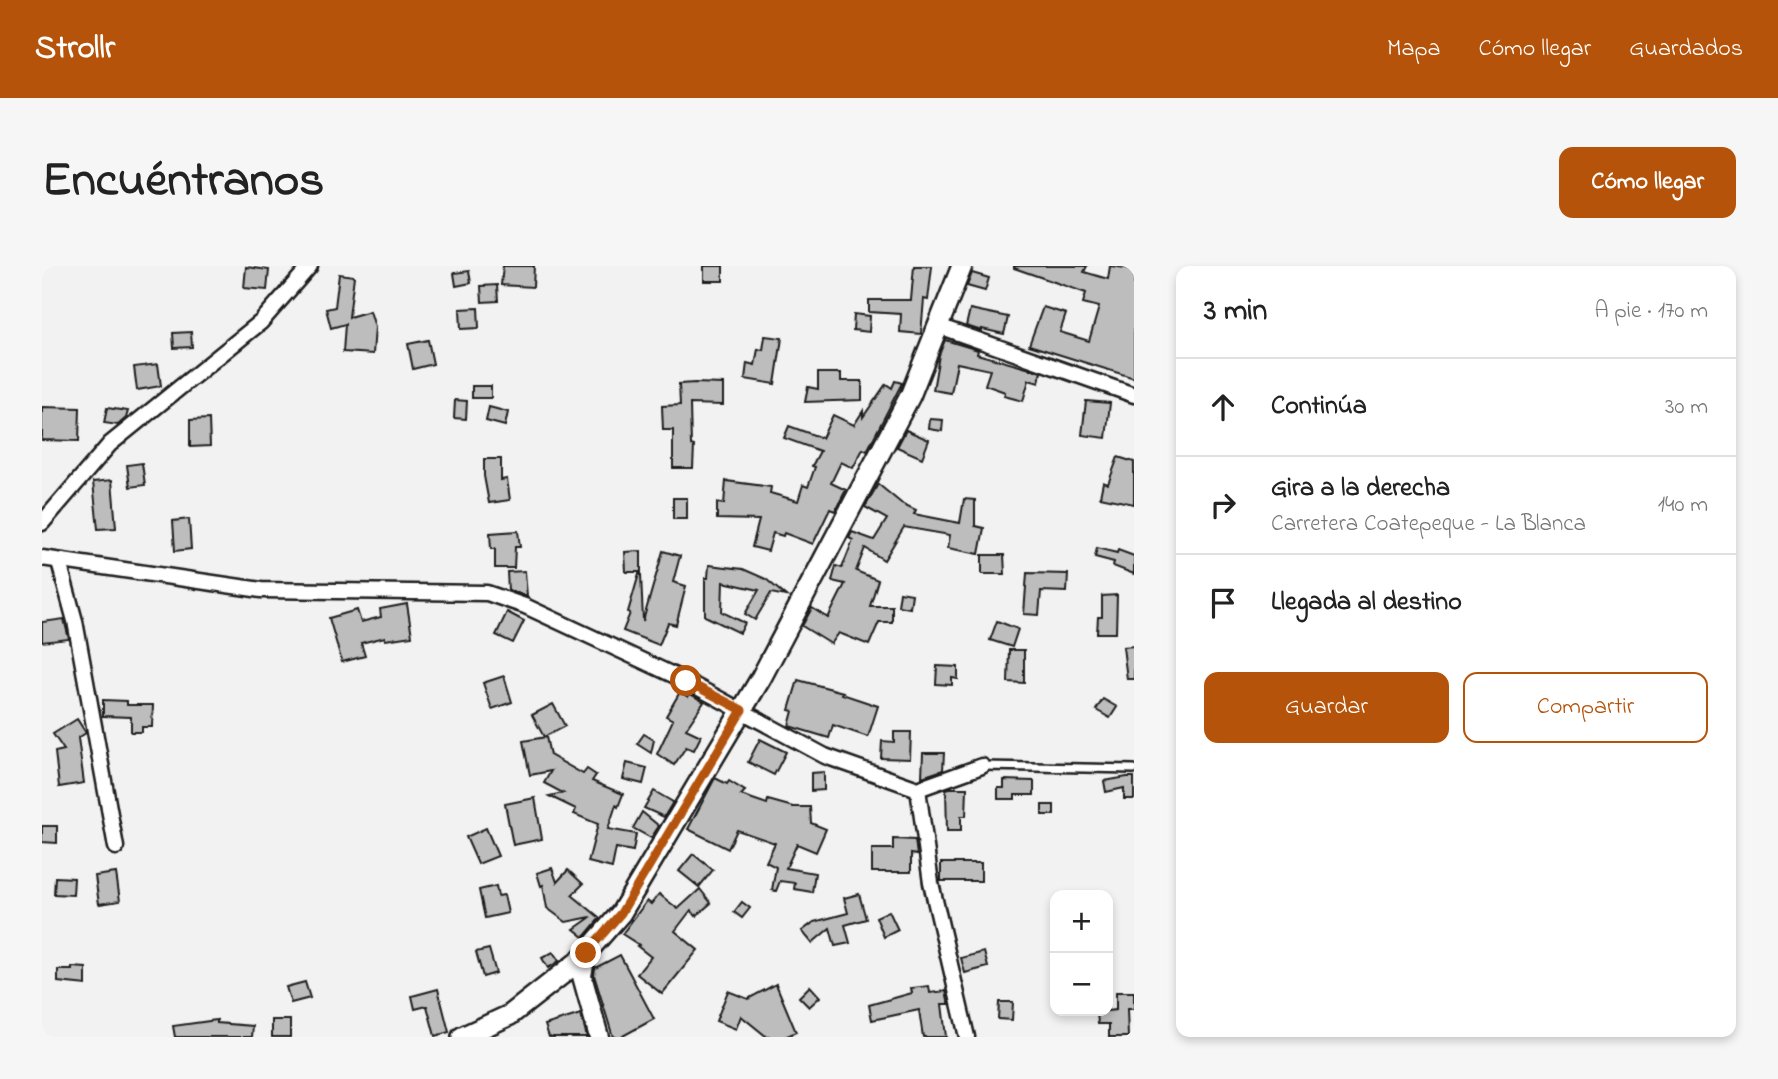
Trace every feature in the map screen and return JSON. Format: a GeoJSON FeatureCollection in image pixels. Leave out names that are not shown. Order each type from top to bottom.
{"type":"FeatureCollection","features":[{"type":"Feature","properties":{"kind":"main road"},"geometry":{"type":"LineString","coordinates":[[462,1037],[510,1015],[579,961],[621,913],[761,678],[909,396],[962,266]]}},
{"type":"Feature","properties":{"kind":"street"},"geometry":{"type":"LineString","coordinates":[[42,523],[110,444],[261,323],[310,266]]}},
{"type":"Feature","properties":{"kind":"street"},"geometry":{"type":"LineString","coordinates":[[938,326],[1134,395]]}},
{"type":"Feature","properties":{"kind":"street"},"geometry":{"type":"LineString","coordinates":[[42,558],[261,590],[487,593],[525,606],[686,681],[825,756],[918,789],[982,766]]}},
{"type":"Feature","properties":{"kind":"street"},"geometry":{"type":"LineString","coordinates":[[60,562],[75,621],[116,847]]}},
{"type":"Feature","properties":{"kind":"street"},"geometry":{"type":"LineString","coordinates":[[918,789],[931,883],[967,1037]]}},
{"type":"Feature","properties":{"kind":"street"},"geometry":{"type":"LineString","coordinates":[[586,953],[582,976],[599,1037]]}},
{"type":"Feature","properties":{"kind":"lane"},"geometry":{"type":"LineString","coordinates":[[982,766],[1134,769]]}},
{"type":"Feature","properties":{"kind":"building"},"geometry":{"type":"Polygon","coordinates":[[[503,266],[534,266],[533,287],[501,285],[503,266]]]}},
{"type":"Feature","properties":{"kind":"building"},"geometry":{"type":"Polygon","coordinates":[[[704,266],[723,266],[723,281],[704,281],[704,266]]]}},
{"type":"Feature","properties":{"kind":"building"},"geometry":{"type":"Polygon","coordinates":[[[914,266],[932,266],[928,300],[924,299],[921,334],[900,332],[901,314],[869,312],[869,300],[911,300],[914,266]]]}},
{"type":"Feature","properties":{"kind":"building"},"geometry":{"type":"Polygon","coordinates":[[[1014,266],[1087,266],[1084,272],[1108,279],[1110,266],[1134,269],[1134,378],[1029,345],[1043,307],[1066,314],[1060,332],[1089,341],[1099,307],[1083,303],[1086,293],[1014,266]]]}},
{"type":"Feature","properties":{"kind":"building"},"geometry":{"type":"Polygon","coordinates":[[[246,267],[269,270],[267,290],[244,288],[246,267]]]}},
{"type":"Feature","properties":{"kind":"building"},"geometry":{"type":"Polygon","coordinates":[[[469,271],[471,283],[456,286],[454,273],[469,271]]]}},
{"type":"Feature","properties":{"kind":"building"},"geometry":{"type":"Polygon","coordinates":[[[972,273],[989,278],[985,291],[967,286],[972,273]]]}},
{"type":"Feature","properties":{"kind":"building"},"geometry":{"type":"Polygon","coordinates":[[[339,274],[354,276],[349,317],[370,311],[375,327],[373,354],[343,352],[345,324],[331,328],[326,309],[335,307],[339,274]]]}},
{"type":"Feature","properties":{"kind":"building"},"geometry":{"type":"Polygon","coordinates":[[[497,285],[498,301],[482,302],[481,286],[497,285]]]}},
{"type":"Feature","properties":{"kind":"building"},"geometry":{"type":"Polygon","coordinates":[[[478,308],[479,328],[461,329],[460,309],[478,308]]]}},
{"type":"Feature","properties":{"kind":"building"},"geometry":{"type":"Polygon","coordinates":[[[970,309],[1008,317],[1004,334],[966,326],[970,309]]]}},
{"type":"Feature","properties":{"kind":"building"},"geometry":{"type":"Polygon","coordinates":[[[854,314],[870,316],[869,332],[853,330],[854,314]]]}},
{"type":"Feature","properties":{"kind":"building"},"geometry":{"type":"Polygon","coordinates":[[[191,332],[192,347],[174,348],[173,333],[191,332]]]}},
{"type":"Feature","properties":{"kind":"building"},"geometry":{"type":"Polygon","coordinates":[[[765,336],[782,338],[775,384],[745,379],[747,363],[755,365],[758,349],[763,350],[765,336]]]}},
{"type":"Feature","properties":{"kind":"building"},"geometry":{"type":"Polygon","coordinates":[[[428,340],[433,364],[413,369],[408,344],[428,340]]]}},
{"type":"Feature","properties":{"kind":"building"},"geometry":{"type":"Polygon","coordinates":[[[945,340],[978,350],[977,354],[1041,372],[1039,383],[1029,380],[1023,401],[1004,396],[1005,392],[985,385],[990,370],[957,363],[951,393],[933,390],[939,355],[945,340]]]}},
{"type":"Feature","properties":{"kind":"building"},"geometry":{"type":"Polygon","coordinates":[[[158,364],[161,386],[137,390],[134,367],[158,364]]]}},
{"type":"Feature","properties":{"kind":"building"},"geometry":{"type":"Polygon","coordinates":[[[818,373],[841,373],[841,381],[862,381],[862,400],[805,402],[808,387],[818,389],[818,373]]]}},
{"type":"Feature","properties":{"kind":"building"},"geometry":{"type":"Polygon","coordinates":[[[895,381],[902,383],[867,451],[863,449],[853,468],[841,462],[831,483],[846,490],[835,511],[830,509],[813,544],[784,533],[783,536],[773,533],[768,551],[752,547],[759,520],[717,519],[717,503],[724,504],[726,481],[771,487],[770,493],[798,501],[803,485],[808,487],[815,467],[812,466],[820,451],[784,438],[789,426],[822,438],[833,415],[854,425],[863,411],[863,417],[886,384],[892,388],[895,381]]]}},
{"type":"Feature","properties":{"kind":"building"},"geometry":{"type":"Polygon","coordinates":[[[679,384],[723,384],[723,405],[690,404],[693,468],[673,468],[673,430],[663,430],[662,406],[680,405],[679,384]]]}},
{"type":"Feature","properties":{"kind":"building"},"geometry":{"type":"Polygon","coordinates":[[[472,386],[491,386],[491,398],[472,398],[472,386]]]}},
{"type":"Feature","properties":{"kind":"building"},"geometry":{"type":"Polygon","coordinates":[[[455,400],[467,401],[466,419],[454,418],[455,400]]]}},
{"type":"Feature","properties":{"kind":"building"},"geometry":{"type":"Polygon","coordinates":[[[1086,401],[1110,403],[1106,438],[1082,435],[1086,401]]]}},
{"type":"Feature","properties":{"kind":"building"},"geometry":{"type":"Polygon","coordinates":[[[42,407],[80,408],[79,441],[42,440],[42,407]]]}},
{"type":"Feature","properties":{"kind":"building"},"geometry":{"type":"Polygon","coordinates":[[[489,407],[508,412],[505,426],[486,421],[489,407]]]}},
{"type":"Feature","properties":{"kind":"building"},"geometry":{"type":"Polygon","coordinates":[[[107,408],[128,411],[126,418],[118,425],[104,423],[107,408]]]}},
{"type":"Feature","properties":{"kind":"building"},"geometry":{"type":"Polygon","coordinates":[[[209,419],[210,446],[190,447],[190,420],[209,419]]]}},
{"type":"Feature","properties":{"kind":"building"},"geometry":{"type":"Polygon","coordinates":[[[930,419],[943,420],[942,431],[929,429],[930,419]]]}},
{"type":"Feature","properties":{"kind":"building"},"geometry":{"type":"Polygon","coordinates":[[[906,430],[929,440],[922,458],[897,447],[906,430]]]}},
{"type":"Feature","properties":{"kind":"building"},"geometry":{"type":"Polygon","coordinates":[[[1118,457],[1134,462],[1134,504],[1100,497],[1103,482],[1108,484],[1118,457]]]}},
{"type":"Feature","properties":{"kind":"building"},"geometry":{"type":"Polygon","coordinates":[[[484,459],[501,459],[501,480],[507,479],[510,500],[489,503],[484,459]]]}},
{"type":"Feature","properties":{"kind":"building"},"geometry":{"type":"Polygon","coordinates":[[[142,463],[145,485],[130,487],[127,465],[142,463]]]}},
{"type":"Feature","properties":{"kind":"building"},"geometry":{"type":"Polygon","coordinates":[[[112,480],[116,528],[98,529],[93,482],[112,480]]]}},
{"type":"Feature","properties":{"kind":"building"},"geometry":{"type":"Polygon","coordinates":[[[878,484],[901,503],[916,510],[914,514],[960,523],[964,499],[975,500],[975,526],[984,528],[979,554],[948,548],[950,535],[904,527],[884,560],[865,548],[856,571],[878,580],[870,606],[892,606],[892,622],[879,622],[869,645],[839,633],[831,644],[802,626],[812,608],[828,618],[845,584],[832,581],[836,566],[842,568],[853,540],[849,538],[852,532],[874,540],[887,519],[865,507],[878,484]]]}},
{"type":"Feature","properties":{"kind":"building"},"geometry":{"type":"Polygon","coordinates":[[[673,498],[687,498],[687,519],[673,519],[673,498]]]}},
{"type":"Feature","properties":{"kind":"building"},"geometry":{"type":"Polygon","coordinates":[[[189,519],[191,549],[175,551],[173,521],[189,519]]]}},
{"type":"Feature","properties":{"kind":"building"},"geometry":{"type":"Polygon","coordinates":[[[518,531],[520,547],[515,547],[514,568],[495,568],[495,549],[491,549],[490,533],[518,531]]]}},
{"type":"Feature","properties":{"kind":"building"},"geometry":{"type":"Polygon","coordinates":[[[1097,548],[1117,553],[1118,550],[1134,556],[1134,574],[1113,566],[1114,562],[1095,557],[1097,548]]]}},
{"type":"Feature","properties":{"kind":"building"},"geometry":{"type":"Polygon","coordinates":[[[641,551],[641,572],[626,572],[625,552],[641,551]]]}},
{"type":"Feature","properties":{"kind":"building"},"geometry":{"type":"Polygon","coordinates":[[[663,551],[680,556],[673,582],[686,586],[676,625],[668,623],[659,645],[623,631],[639,574],[643,621],[663,551]]]}},
{"type":"Feature","properties":{"kind":"building"},"geometry":{"type":"Polygon","coordinates":[[[982,555],[1004,555],[1005,574],[982,574],[982,555]]]}},
{"type":"Feature","properties":{"kind":"building"},"geometry":{"type":"Polygon","coordinates":[[[709,565],[743,569],[766,579],[786,596],[771,593],[755,620],[745,614],[759,590],[723,582],[722,612],[745,623],[740,633],[705,616],[705,578],[708,578],[709,565]]]}},
{"type":"Feature","properties":{"kind":"building"},"geometry":{"type":"Polygon","coordinates":[[[525,571],[527,596],[508,590],[507,572],[525,571]]]}},
{"type":"Feature","properties":{"kind":"building"},"geometry":{"type":"Polygon","coordinates":[[[1027,573],[1068,574],[1067,592],[1041,591],[1039,615],[1024,614],[1027,573]]]}},
{"type":"Feature","properties":{"kind":"building"},"geometry":{"type":"Polygon","coordinates":[[[900,592],[912,594],[910,608],[898,606],[900,592]]]}},
{"type":"Feature","properties":{"kind":"building"},"geometry":{"type":"Polygon","coordinates":[[[1117,595],[1116,633],[1097,633],[1098,617],[1102,617],[1102,596],[1117,595]]]}},
{"type":"Feature","properties":{"kind":"building"},"geometry":{"type":"Polygon","coordinates":[[[407,604],[412,636],[385,640],[385,637],[361,643],[365,656],[342,662],[329,618],[357,610],[361,622],[381,617],[380,609],[407,604]]]}},
{"type":"Feature","properties":{"kind":"building"},"geometry":{"type":"Polygon","coordinates":[[[507,612],[524,621],[513,643],[496,635],[507,612]]]}},
{"type":"Feature","properties":{"kind":"building"},"geometry":{"type":"Polygon","coordinates":[[[64,619],[69,639],[42,642],[42,622],[64,619]]]}},
{"type":"Feature","properties":{"kind":"building"},"geometry":{"type":"Polygon","coordinates":[[[997,621],[1018,629],[1012,647],[990,640],[997,621]]]}},
{"type":"Feature","properties":{"kind":"building"},"geometry":{"type":"Polygon","coordinates":[[[1134,646],[1134,679],[1127,679],[1123,647],[1134,646]]]}},
{"type":"Feature","properties":{"kind":"building"},"geometry":{"type":"Polygon","coordinates":[[[1009,650],[1024,650],[1024,683],[1008,682],[1009,650]]]}},
{"type":"Feature","properties":{"kind":"building"},"geometry":{"type":"Polygon","coordinates":[[[937,666],[958,667],[958,679],[952,678],[952,685],[936,684],[937,666]]]}},
{"type":"Feature","properties":{"kind":"building"},"geometry":{"type":"Polygon","coordinates":[[[504,676],[512,702],[492,709],[483,683],[504,676]]]}},
{"type":"Feature","properties":{"kind":"building"},"geometry":{"type":"Polygon","coordinates":[[[798,680],[843,692],[842,694],[878,706],[868,737],[833,725],[829,738],[789,726],[793,711],[789,710],[798,680]]]}},
{"type":"Feature","properties":{"kind":"building"},"geometry":{"type":"Polygon","coordinates":[[[680,692],[704,702],[686,729],[701,736],[694,750],[686,747],[674,765],[657,754],[673,720],[666,716],[680,692]]]}},
{"type":"Feature","properties":{"kind":"building"},"geometry":{"type":"Polygon","coordinates":[[[1103,699],[1117,707],[1110,718],[1096,710],[1103,699]]]}},
{"type":"Feature","properties":{"kind":"building"},"geometry":{"type":"Polygon","coordinates":[[[103,700],[127,701],[127,705],[153,705],[152,727],[142,727],[142,732],[131,732],[131,717],[103,716],[103,700]]]}},
{"type":"Feature","properties":{"kind":"building"},"geometry":{"type":"Polygon","coordinates":[[[553,704],[565,726],[544,737],[532,715],[553,704]]]}},
{"type":"Feature","properties":{"kind":"building"},"geometry":{"type":"Polygon","coordinates":[[[77,719],[86,733],[78,738],[84,783],[59,787],[55,752],[64,750],[53,734],[77,719]]]}},
{"type":"Feature","properties":{"kind":"building"},"geometry":{"type":"Polygon","coordinates":[[[894,732],[911,732],[910,759],[881,758],[882,741],[894,742],[894,732]]]}},
{"type":"Feature","properties":{"kind":"building"},"geometry":{"type":"Polygon","coordinates":[[[644,734],[654,740],[651,753],[637,744],[644,734]]]}},
{"type":"Feature","properties":{"kind":"building"},"geometry":{"type":"Polygon","coordinates":[[[546,737],[550,755],[583,774],[587,769],[596,775],[592,781],[623,794],[618,807],[616,805],[608,829],[636,834],[633,851],[616,848],[612,868],[588,862],[598,824],[574,814],[576,809],[549,796],[563,793],[544,783],[551,771],[530,775],[523,741],[546,737]]]}},
{"type":"Feature","properties":{"kind":"building"},"geometry":{"type":"Polygon","coordinates":[[[760,739],[786,752],[774,775],[748,762],[760,739]]]}},
{"type":"Feature","properties":{"kind":"building"},"geometry":{"type":"Polygon","coordinates":[[[923,753],[944,753],[943,770],[922,777],[923,753]]]}},
{"type":"Feature","properties":{"kind":"building"},"geometry":{"type":"Polygon","coordinates":[[[627,763],[647,768],[643,784],[623,779],[627,763]]]}},
{"type":"Feature","properties":{"kind":"building"},"geometry":{"type":"Polygon","coordinates":[[[824,772],[824,790],[811,791],[811,773],[824,772]]]}},
{"type":"Feature","properties":{"kind":"building"},"geometry":{"type":"Polygon","coordinates":[[[1134,777],[1134,799],[1124,799],[1124,788],[1106,792],[1104,781],[1134,777]]]}},
{"type":"Feature","properties":{"kind":"building"},"geometry":{"type":"Polygon","coordinates":[[[715,778],[727,784],[729,781],[745,791],[741,795],[767,804],[768,800],[793,807],[810,807],[811,823],[826,829],[816,852],[797,844],[786,868],[815,873],[812,892],[794,889],[795,883],[780,881],[776,891],[772,890],[776,867],[766,862],[775,843],[737,830],[728,849],[688,829],[715,778]]]}},
{"type":"Feature","properties":{"kind":"building"},"geometry":{"type":"Polygon","coordinates":[[[1004,780],[1034,781],[1034,795],[998,799],[998,788],[1004,788],[1004,780]]]}},
{"type":"Feature","properties":{"kind":"building"},"geometry":{"type":"Polygon","coordinates":[[[967,788],[966,816],[961,816],[961,831],[947,831],[946,789],[967,788]]]}},
{"type":"Feature","properties":{"kind":"building"},"geometry":{"type":"Polygon","coordinates":[[[654,791],[673,802],[664,817],[644,808],[654,791]]]}},
{"type":"Feature","properties":{"kind":"building"},"geometry":{"type":"Polygon","coordinates":[[[535,798],[542,839],[513,845],[505,804],[535,798]]]}},
{"type":"Feature","properties":{"kind":"building"},"geometry":{"type":"Polygon","coordinates":[[[1042,805],[1054,805],[1054,815],[1042,815],[1042,805]]]}},
{"type":"Feature","properties":{"kind":"building"},"geometry":{"type":"Polygon","coordinates":[[[642,812],[659,826],[651,838],[633,828],[642,812]]]}},
{"type":"Feature","properties":{"kind":"building"},"geometry":{"type":"Polygon","coordinates":[[[42,826],[57,826],[57,843],[42,842],[42,826]]]}},
{"type":"Feature","properties":{"kind":"building"},"geometry":{"type":"Polygon","coordinates":[[[486,828],[498,856],[478,864],[466,837],[486,828]]]}},
{"type":"Feature","properties":{"kind":"building"},"geometry":{"type":"Polygon","coordinates":[[[893,839],[915,840],[917,855],[911,854],[911,872],[872,872],[872,849],[893,849],[893,839]]]}},
{"type":"Feature","properties":{"kind":"building"},"geometry":{"type":"Polygon","coordinates":[[[693,854],[713,870],[699,887],[679,871],[693,854]]]}},
{"type":"Feature","properties":{"kind":"building"},"geometry":{"type":"Polygon","coordinates":[[[941,863],[981,863],[981,881],[941,881],[941,863]]]}},
{"type":"Feature","properties":{"kind":"building"},"geometry":{"type":"Polygon","coordinates":[[[552,868],[557,882],[568,870],[583,884],[572,895],[600,918],[584,937],[574,929],[591,917],[566,922],[547,908],[543,885],[541,886],[537,873],[552,868]]]}},
{"type":"Feature","properties":{"kind":"building"},"geometry":{"type":"Polygon","coordinates":[[[116,873],[120,901],[99,904],[95,876],[116,873]]]}},
{"type":"Feature","properties":{"kind":"building"},"geometry":{"type":"Polygon","coordinates":[[[55,877],[74,878],[73,895],[54,894],[55,877]]]}},
{"type":"Feature","properties":{"kind":"building"},"geometry":{"type":"Polygon","coordinates":[[[496,886],[498,896],[504,895],[508,913],[485,918],[479,890],[496,886]]]}},
{"type":"Feature","properties":{"kind":"building"},"geometry":{"type":"Polygon","coordinates":[[[700,889],[711,903],[696,916],[691,910],[675,931],[698,950],[662,994],[637,974],[651,957],[622,934],[647,901],[651,904],[659,894],[678,909],[700,889]]]}},
{"type":"Feature","properties":{"kind":"building"},"geometry":{"type":"Polygon","coordinates":[[[859,894],[866,919],[845,925],[850,943],[835,946],[830,928],[812,943],[802,931],[814,922],[848,913],[844,898],[859,894]]]}},
{"type":"Feature","properties":{"kind":"building"},"geometry":{"type":"Polygon","coordinates":[[[742,902],[750,908],[742,918],[734,912],[742,902]]]}},
{"type":"Feature","properties":{"kind":"building"},"geometry":{"type":"Polygon","coordinates":[[[889,911],[898,930],[884,937],[876,917],[889,911]]]}},
{"type":"Feature","properties":{"kind":"building"},"geometry":{"type":"Polygon","coordinates":[[[489,949],[496,973],[483,977],[476,952],[489,949]]]}},
{"type":"Feature","properties":{"kind":"building"},"geometry":{"type":"Polygon","coordinates":[[[553,952],[559,961],[548,968],[542,958],[553,952]]]}},
{"type":"Feature","properties":{"kind":"building"},"geometry":{"type":"Polygon","coordinates":[[[984,952],[988,967],[965,973],[961,958],[984,952]]]}},
{"type":"Feature","properties":{"kind":"building"},"geometry":{"type":"Polygon","coordinates":[[[620,955],[654,1019],[621,1037],[613,1037],[594,975],[595,968],[620,955]]]}},
{"type":"Feature","properties":{"kind":"building"},"geometry":{"type":"Polygon","coordinates":[[[72,967],[86,968],[86,985],[58,982],[58,970],[72,970],[72,967]]]}},
{"type":"Feature","properties":{"kind":"building"},"geometry":{"type":"Polygon","coordinates":[[[305,982],[310,998],[291,1003],[286,987],[305,982]]]}},
{"type":"Feature","properties":{"kind":"building"},"geometry":{"type":"Polygon","coordinates":[[[776,984],[796,1032],[785,1037],[767,1037],[741,1016],[736,1029],[716,1021],[728,991],[748,999],[776,984]]]}},
{"type":"Feature","properties":{"kind":"building"},"geometry":{"type":"Polygon","coordinates":[[[810,986],[820,997],[809,1007],[799,997],[810,986]]]}},
{"type":"Feature","properties":{"kind":"building"},"geometry":{"type":"Polygon","coordinates":[[[929,986],[930,993],[946,991],[949,1004],[942,1004],[946,1037],[923,1037],[919,1010],[872,1020],[869,1005],[912,993],[911,988],[929,986]]]}},
{"type":"Feature","properties":{"kind":"building"},"geometry":{"type":"Polygon","coordinates":[[[438,989],[449,1032],[435,1036],[427,1006],[415,1009],[412,996],[438,989]]]}},
{"type":"Feature","properties":{"kind":"building"},"geometry":{"type":"Polygon","coordinates":[[[1116,992],[1134,992],[1134,1009],[1127,1009],[1128,1037],[1109,1037],[1109,1024],[1098,1024],[1097,1016],[1113,1016],[1113,1010],[1116,1010],[1116,992]]]}},
{"type":"Feature","properties":{"kind":"building"},"geometry":{"type":"Polygon","coordinates":[[[999,1002],[1013,1002],[1012,1020],[998,1019],[999,1002]]]}},
{"type":"Feature","properties":{"kind":"building"},"geometry":{"type":"Polygon","coordinates":[[[581,1014],[587,1037],[549,1037],[545,1025],[581,1014]]]}},
{"type":"Feature","properties":{"kind":"building"},"geometry":{"type":"Polygon","coordinates":[[[217,1020],[217,1023],[253,1026],[252,1037],[175,1037],[173,1026],[217,1020]]]}},
{"type":"Feature","properties":{"kind":"building"},"geometry":{"type":"Polygon","coordinates":[[[272,1020],[290,1020],[290,1037],[272,1037],[272,1020]]]}},
{"type":"Feature","properties":{"kind":"route"},"geometry":{"type":"LineString","coordinates":[[586,953],[621,913],[742,710],[686,681]]}}]}
